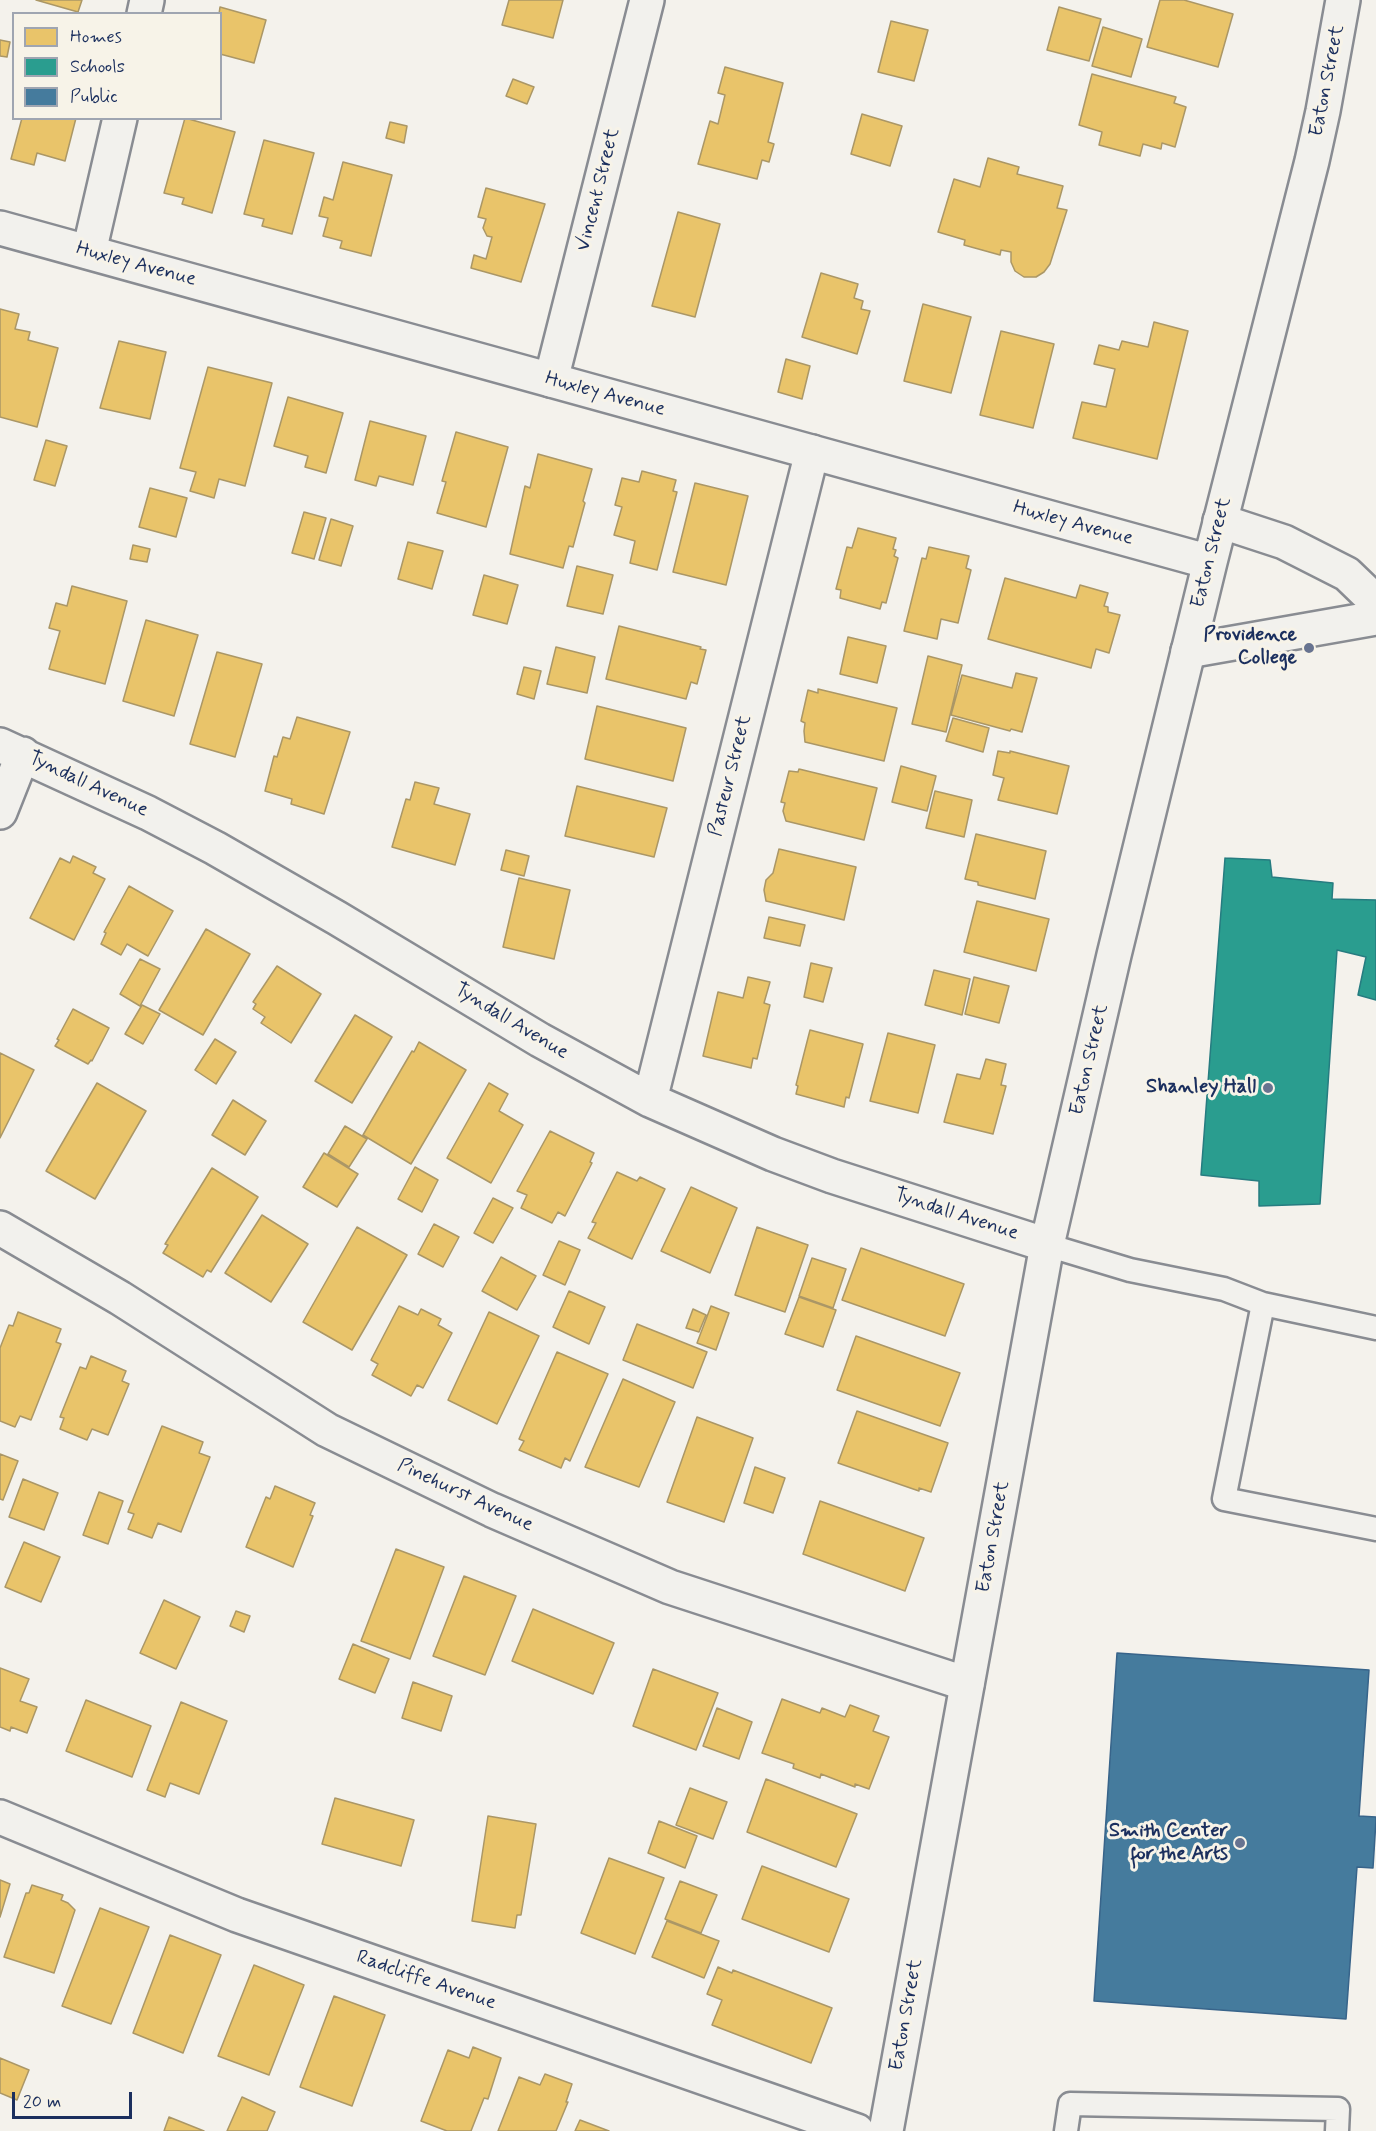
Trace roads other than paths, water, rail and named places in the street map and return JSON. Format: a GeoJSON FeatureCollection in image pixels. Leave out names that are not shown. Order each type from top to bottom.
{"type":"FeatureCollection","features":[{"type":"Feature","properties":{"kind":"street","name":"Vincent Street"},"geometry":{"type":"LineString","coordinates":[[551,380],[647,0]]}},
{"type":"Feature","properties":{"kind":"street","name":"Eaton Street"},"geometry":{"type":"LineString","coordinates":[[886,2131],[1047,1245],[1188,651],[1312,161],[1343,0]]}},
{"type":"Feature","properties":{"kind":"street"},"geometry":{"type":"LineString","coordinates":[[89,252],[120,120]]}},
{"type":"Feature","properties":{"kind":"street","name":"Huxley Avenue"},"geometry":{"type":"LineString","coordinates":[[0,228],[1210,562]]}},
{"type":"Feature","properties":{"kind":"street","name":"Pasteur Street"},"geometry":{"type":"LineString","coordinates":[[650,1100],[812,452]]}},
{"type":"Feature","properties":{"kind":"street"},"geometry":{"type":"LineString","coordinates":[[1220,521],[1284,542],[1347,574],[1376,602]]}},
{"type":"Feature","properties":{"kind":"street"},"geometry":{"type":"LineString","coordinates":[[1188,651],[1376,618]]}},
{"type":"Feature","properties":{"kind":"street"},"geometry":{"type":"LineString","coordinates":[[0,812],[11,749]]}},
{"type":"Feature","properties":{"kind":"street","name":"Tyndall Avenue"},"geometry":{"type":"LineString","coordinates":[[11,749],[215,848],[540,1040],[650,1100],[752,1145],[832,1176],[1047,1245]]}},
{"type":"Feature","properties":{"kind":"street","name":"Pinehurst Avenue"},"geometry":{"type":"LineString","coordinates":[[0,1228],[120,1298],[327,1430],[492,1510],[670,1587],[967,1684]]}},
{"type":"Feature","properties":{"kind":"street","name":"Radcliffe Avenue"},"geometry":{"type":"LineString","coordinates":[[0,1817],[237,1915],[857,2131]]}},
{"type":"Feature","properties":{"kind":"lane"},"geometry":{"type":"LineString","coordinates":[[1047,1245],[1130,1270],[1224,1289],[1263,1304],[1376,1328]]}},
{"type":"Feature","properties":{"kind":"lane"},"geometry":{"type":"LineString","coordinates":[[1263,1304],[1224,1499],[1376,1529]]}},
{"type":"Feature","properties":{"kind":"lane"},"geometry":{"type":"LineString","coordinates":[[1066,2131],[1070,2104],[1338,2109],[1337,2131]]}},
{"type":"Feature","properties":{"kind":"place","name":"Providence College"},"geometry":{"type":"Point","coordinates":[1309,648]}},
{"type":"Feature","properties":{"kind":"place","name":"Shanley Hall"},"geometry":{"type":"Point","coordinates":[1268,1088]}},
{"type":"Feature","properties":{"kind":"place","name":"Smith Center for the Arts"},"geometry":{"type":"Point","coordinates":[1240,1843]}}]}
